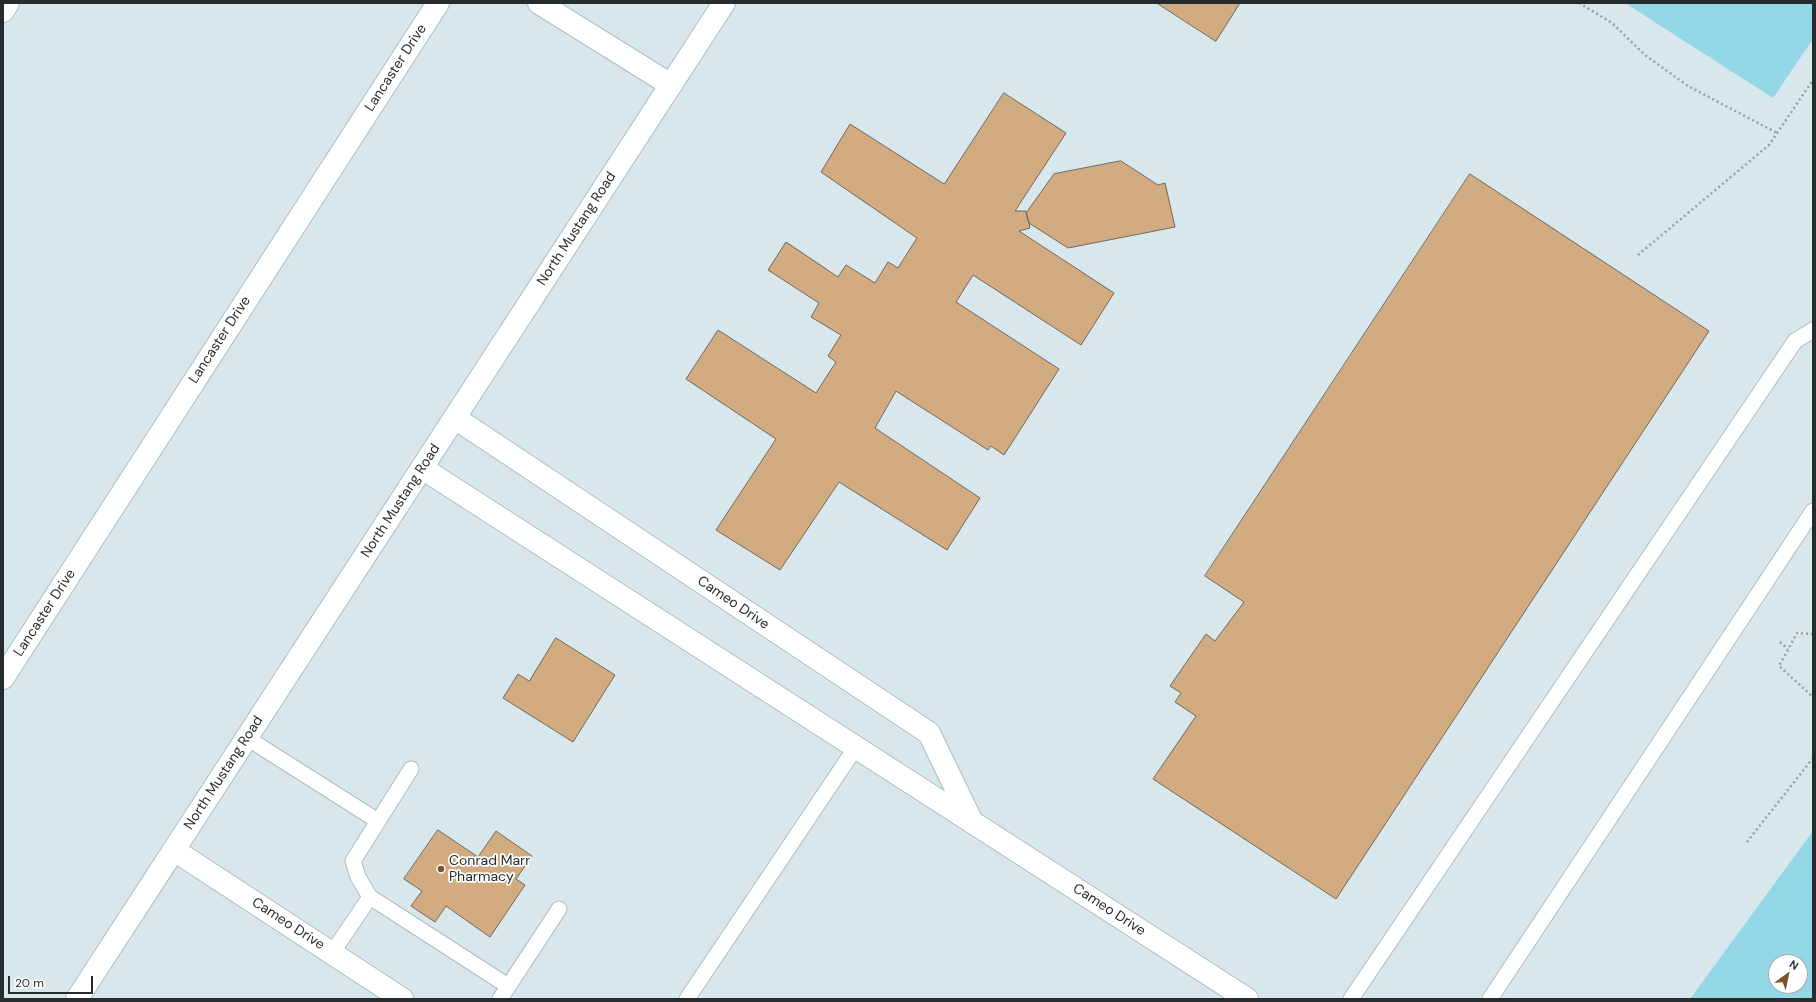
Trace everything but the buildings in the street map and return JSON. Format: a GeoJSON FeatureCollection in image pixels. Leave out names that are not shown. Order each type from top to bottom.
{"type":"FeatureCollection","features":[{"type":"Feature","properties":{"kind":"street"},"geometry":{"type":"LineString","coordinates":[[3,11],[8,3]]}},
{"type":"Feature","properties":{"kind":"street","name":"Lancaster Drive"},"geometry":{"type":"LineString","coordinates":[[3,678],[438,3]]}},
{"type":"Feature","properties":{"kind":"street"},"geometry":{"type":"LineString","coordinates":[[539,3],[671,85]]}},
{"type":"Feature","properties":{"kind":"street","name":"North Mustang Road"},"geometry":{"type":"LineString","coordinates":[[77,999],[724,3]]}},
{"type":"Feature","properties":{"kind":"street","name":"Cameo Drive"},"geometry":{"type":"LineString","coordinates":[[455,418],[929,733],[972,822]]}},
{"type":"Feature","properties":{"kind":"street","name":"Cameo Drive"},"geometry":{"type":"LineString","coordinates":[[422,468],[1247,999]]}},
{"type":"Feature","properties":{"kind":"street","name":"Cameo Drive"},"geometry":{"type":"LineString","coordinates":[[174,850],[402,999]]}},
{"type":"Feature","properties":{"kind":"lane"},"geometry":{"type":"LineString","coordinates":[[1351,999],[1795,341],[1813,330]]}},
{"type":"Feature","properties":{"kind":"lane"},"geometry":{"type":"LineString","coordinates":[[1490,999],[1813,511]]}},
{"type":"Feature","properties":{"kind":"lane"},"geometry":{"type":"LineString","coordinates":[[247,738],[378,821]]}},
{"type":"Feature","properties":{"kind":"lane"},"geometry":{"type":"LineString","coordinates":[[687,999],[856,747]]}},
{"type":"Feature","properties":{"kind":"lane"},"geometry":{"type":"LineString","coordinates":[[411,769],[353,861],[358,877],[370,896],[508,986]]}},
{"type":"Feature","properties":{"kind":"lane"},"geometry":{"type":"LineString","coordinates":[[332,953],[370,896]]}},
{"type":"Feature","properties":{"kind":"lane"},"geometry":{"type":"LineString","coordinates":[[500,999],[559,909]]}},
{"type":"Feature","properties":{"kind":"path"},"geometry":{"type":"LineString","coordinates":[[1579,3],[1612,23],[1645,55],[1688,86],[1777,133]]}},
{"type":"Feature","properties":{"kind":"path"},"geometry":{"type":"LineString","coordinates":[[1638,255],[1769,145],[1813,80]]}},
{"type":"Feature","properties":{"kind":"path"},"geometry":{"type":"LineString","coordinates":[[1813,634],[1797,633],[1778,666],[1813,697]]}},
{"type":"Feature","properties":{"kind":"path"},"geometry":{"type":"LineString","coordinates":[[1780,642],[1788,649]]}},
{"type":"Feature","properties":{"kind":"path"},"geometry":{"type":"LineString","coordinates":[[1747,842],[1813,758]]}},
{"type":"Feature","properties":{"kind":"shaded area"},"geometry":{"type":"Polygon","coordinates":[[[1625,3],[1813,3],[1813,39],[1773,98],[1625,3]]]}},
{"type":"Feature","properties":{"kind":"shaded area"},"geometry":{"type":"Polygon","coordinates":[[[1813,831],[1813,999],[1690,999],[1813,831]]]}},
{"type":"Feature","properties":{"kind":"place","name":"Conrad Marr Pharmacy"},"geometry":{"type":"Point","coordinates":[441,869]}}]}
